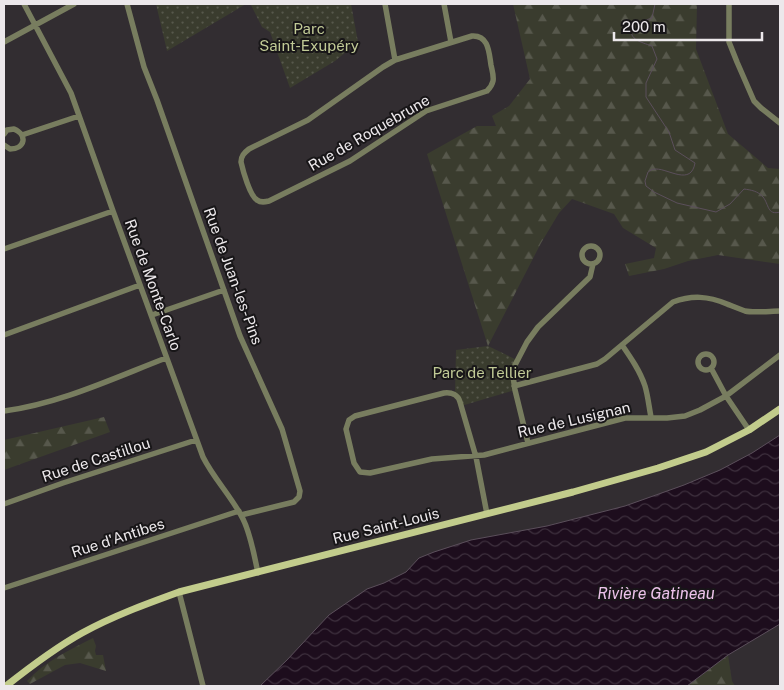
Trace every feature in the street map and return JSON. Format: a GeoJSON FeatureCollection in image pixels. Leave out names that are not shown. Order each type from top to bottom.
{"type":"FeatureCollection","features":[{"type":"Feature","properties":{"kind":"main road","name":"Rue Saint-Louis"},"geometry":{"type":"LineString","coordinates":[[6,686],[42,659],[83,633],[130,610],[179,592],[336,551],[440,527],[658,468],[706,452],[749,430],[780,408]]}},
{"type":"Feature","properties":{"kind":"street","name":"Rue de Monte-Carlo"},"geometry":{"type":"LineString","coordinates":[[24,4],[71,93],[196,440],[208,467],[240,513],[247,529],[258,572]]}},
{"type":"Feature","properties":{"kind":"street"},"geometry":{"type":"LineString","coordinates":[[4,42],[74,4]]}},
{"type":"Feature","properties":{"kind":"street","name":"Rue de Juan-les-Pins"},"geometry":{"type":"LineString","coordinates":[[127,4],[144,67],[243,343],[282,429],[300,491],[299,497],[294,502],[240,513]]}},
{"type":"Feature","properties":{"kind":"street"},"geometry":{"type":"LineString","coordinates":[[385,4],[395,60]]}},
{"type":"Feature","properties":{"kind":"street"},"geometry":{"type":"LineString","coordinates":[[444,4],[451,42]]}},
{"type":"Feature","properties":{"kind":"street"},"geometry":{"type":"LineString","coordinates":[[729,4],[730,42],[737,62],[754,101],[780,123]]}},
{"type":"Feature","properties":{"kind":"street","name":"Rue de Roquebrune"},"geometry":{"type":"LineString","coordinates":[[478,36],[488,46],[493,78],[492,84],[490,89],[484,93],[426,111],[350,161],[269,201],[262,202],[255,199],[242,167],[241,158],[245,152],[308,120],[395,60],[451,42],[478,36]]}},
{"type":"Feature","properties":{"kind":"street"},"geometry":{"type":"LineString","coordinates":[[22,136],[79,116]]}},
{"type":"Feature","properties":{"kind":"street"},"geometry":{"type":"LineString","coordinates":[[4,134],[7,130],[14,129],[18,130],[23,138],[21,145],[17,149],[10,149],[4,144]]}},
{"type":"Feature","properties":{"kind":"street"},"geometry":{"type":"LineString","coordinates":[[4,249],[113,211]]}},
{"type":"Feature","properties":{"kind":"street"},"geometry":{"type":"LineString","coordinates":[[528,443],[514,386],[515,365],[527,342],[538,327],[590,277],[593,264]]}},
{"type":"Feature","properties":{"kind":"street"},"geometry":{"type":"LineString","coordinates":[[4,335],[140,286]]}},
{"type":"Feature","properties":{"kind":"street"},"geometry":{"type":"LineString","coordinates":[[152,315],[224,290]]}},
{"type":"Feature","properties":{"kind":"street"},"geometry":{"type":"LineString","coordinates":[[514,386],[597,364],[673,302],[681,299],[702,297],[746,311],[780,311]]}},
{"type":"Feature","properties":{"kind":"street"},"geometry":{"type":"LineString","coordinates":[[622,345],[638,370],[643,382],[651,417]]}},
{"type":"Feature","properties":{"kind":"street","name":"Rue de Lusignan"},"geometry":{"type":"LineString","coordinates":[[476,457],[460,402],[457,396],[452,393],[444,393],[355,416],[346,425],[354,464],[363,473],[432,459],[476,457],[625,418],[685,416],[726,396],[780,355]]}},
{"type":"Feature","properties":{"kind":"street"},"geometry":{"type":"LineString","coordinates":[[4,411],[45,403],[64,397],[166,358]]}},
{"type":"Feature","properties":{"kind":"street"},"geometry":{"type":"LineString","coordinates":[[711,368],[726,396],[749,430]]}},
{"type":"Feature","properties":{"kind":"street","name":"Rue de Castillou"},"geometry":{"type":"LineString","coordinates":[[4,504],[196,440]]}},
{"type":"Feature","properties":{"kind":"street"},"geometry":{"type":"LineString","coordinates":[[476,457],[487,514]]}},
{"type":"Feature","properties":{"kind":"street","name":"Rue d'Antibes"},"geometry":{"type":"LineString","coordinates":[[4,588],[240,513]]}},
{"type":"Feature","properties":{"kind":"street"},"geometry":{"type":"LineString","coordinates":[[179,592],[203,686]]}},
{"type":"Feature","properties":{"kind":"green space"},"geometry":{"type":"Polygon","coordinates":[[[156,4],[246,4],[167,51],[156,4]]]}},
{"type":"Feature","properties":{"kind":"green space","name":"Parc Saint-Exupéry"},"geometry":{"type":"Polygon","coordinates":[[[246,4],[351,4],[358,42],[335,61],[290,88],[270,32],[262,27],[251,5],[246,4]]]}},
{"type":"Feature","properties":{"kind":"green space"},"geometry":{"type":"Polygon","coordinates":[[[513,4],[697,4],[696,49],[728,134],[768,168],[780,169],[780,264],[718,255],[629,276],[625,264],[654,258],[656,248],[623,228],[614,214],[572,199],[559,213],[541,243],[488,346],[427,154],[477,126],[496,126],[492,116],[509,106],[530,79],[513,4]]]}},
{"type":"Feature","properties":{"kind":"green space","name":"Parc de Tellier"},"geometry":{"type":"Polygon","coordinates":[[[488,346],[517,360],[515,365],[515,390],[461,406],[455,395],[456,350],[488,346]]]}},
{"type":"Feature","properties":{"kind":"green space"},"geometry":{"type":"Polygon","coordinates":[[[104,417],[110,432],[4,470],[4,440],[104,417]]]}},
{"type":"Feature","properties":{"kind":"green space"},"geometry":{"type":"Polygon","coordinates":[[[93,638],[96,646],[96,655],[103,655],[106,671],[80,663],[65,665],[30,684],[27,681],[50,662],[93,638]]]}},
{"type":"Feature","properties":{"kind":"green space"},"geometry":{"type":"Polygon","coordinates":[[[728,655],[732,681],[735,686],[687,686],[728,655]]]}},
{"type":"Feature","properties":{"kind":"water","name":"Rivière Gatineau"},"geometry":{"type":"Polygon","coordinates":[[[780,435],[780,624],[728,655],[687,686],[260,686],[329,615],[367,589],[406,572],[419,558],[471,540],[547,526],[625,506],[720,470],[780,435]]]}},
{"type":"Feature","properties":{"kind":"waterway"},"geometry":{"type":"LineString","coordinates":[[655,4],[652,18],[634,24],[631,33],[636,39],[652,46],[657,59],[646,83],[646,97],[669,132],[675,150],[695,163],[693,170],[689,174],[684,175],[656,169],[652,170],[648,172],[645,181],[646,186],[677,203],[716,212],[730,204],[744,189],[761,195],[770,211],[780,212]]}}]}
